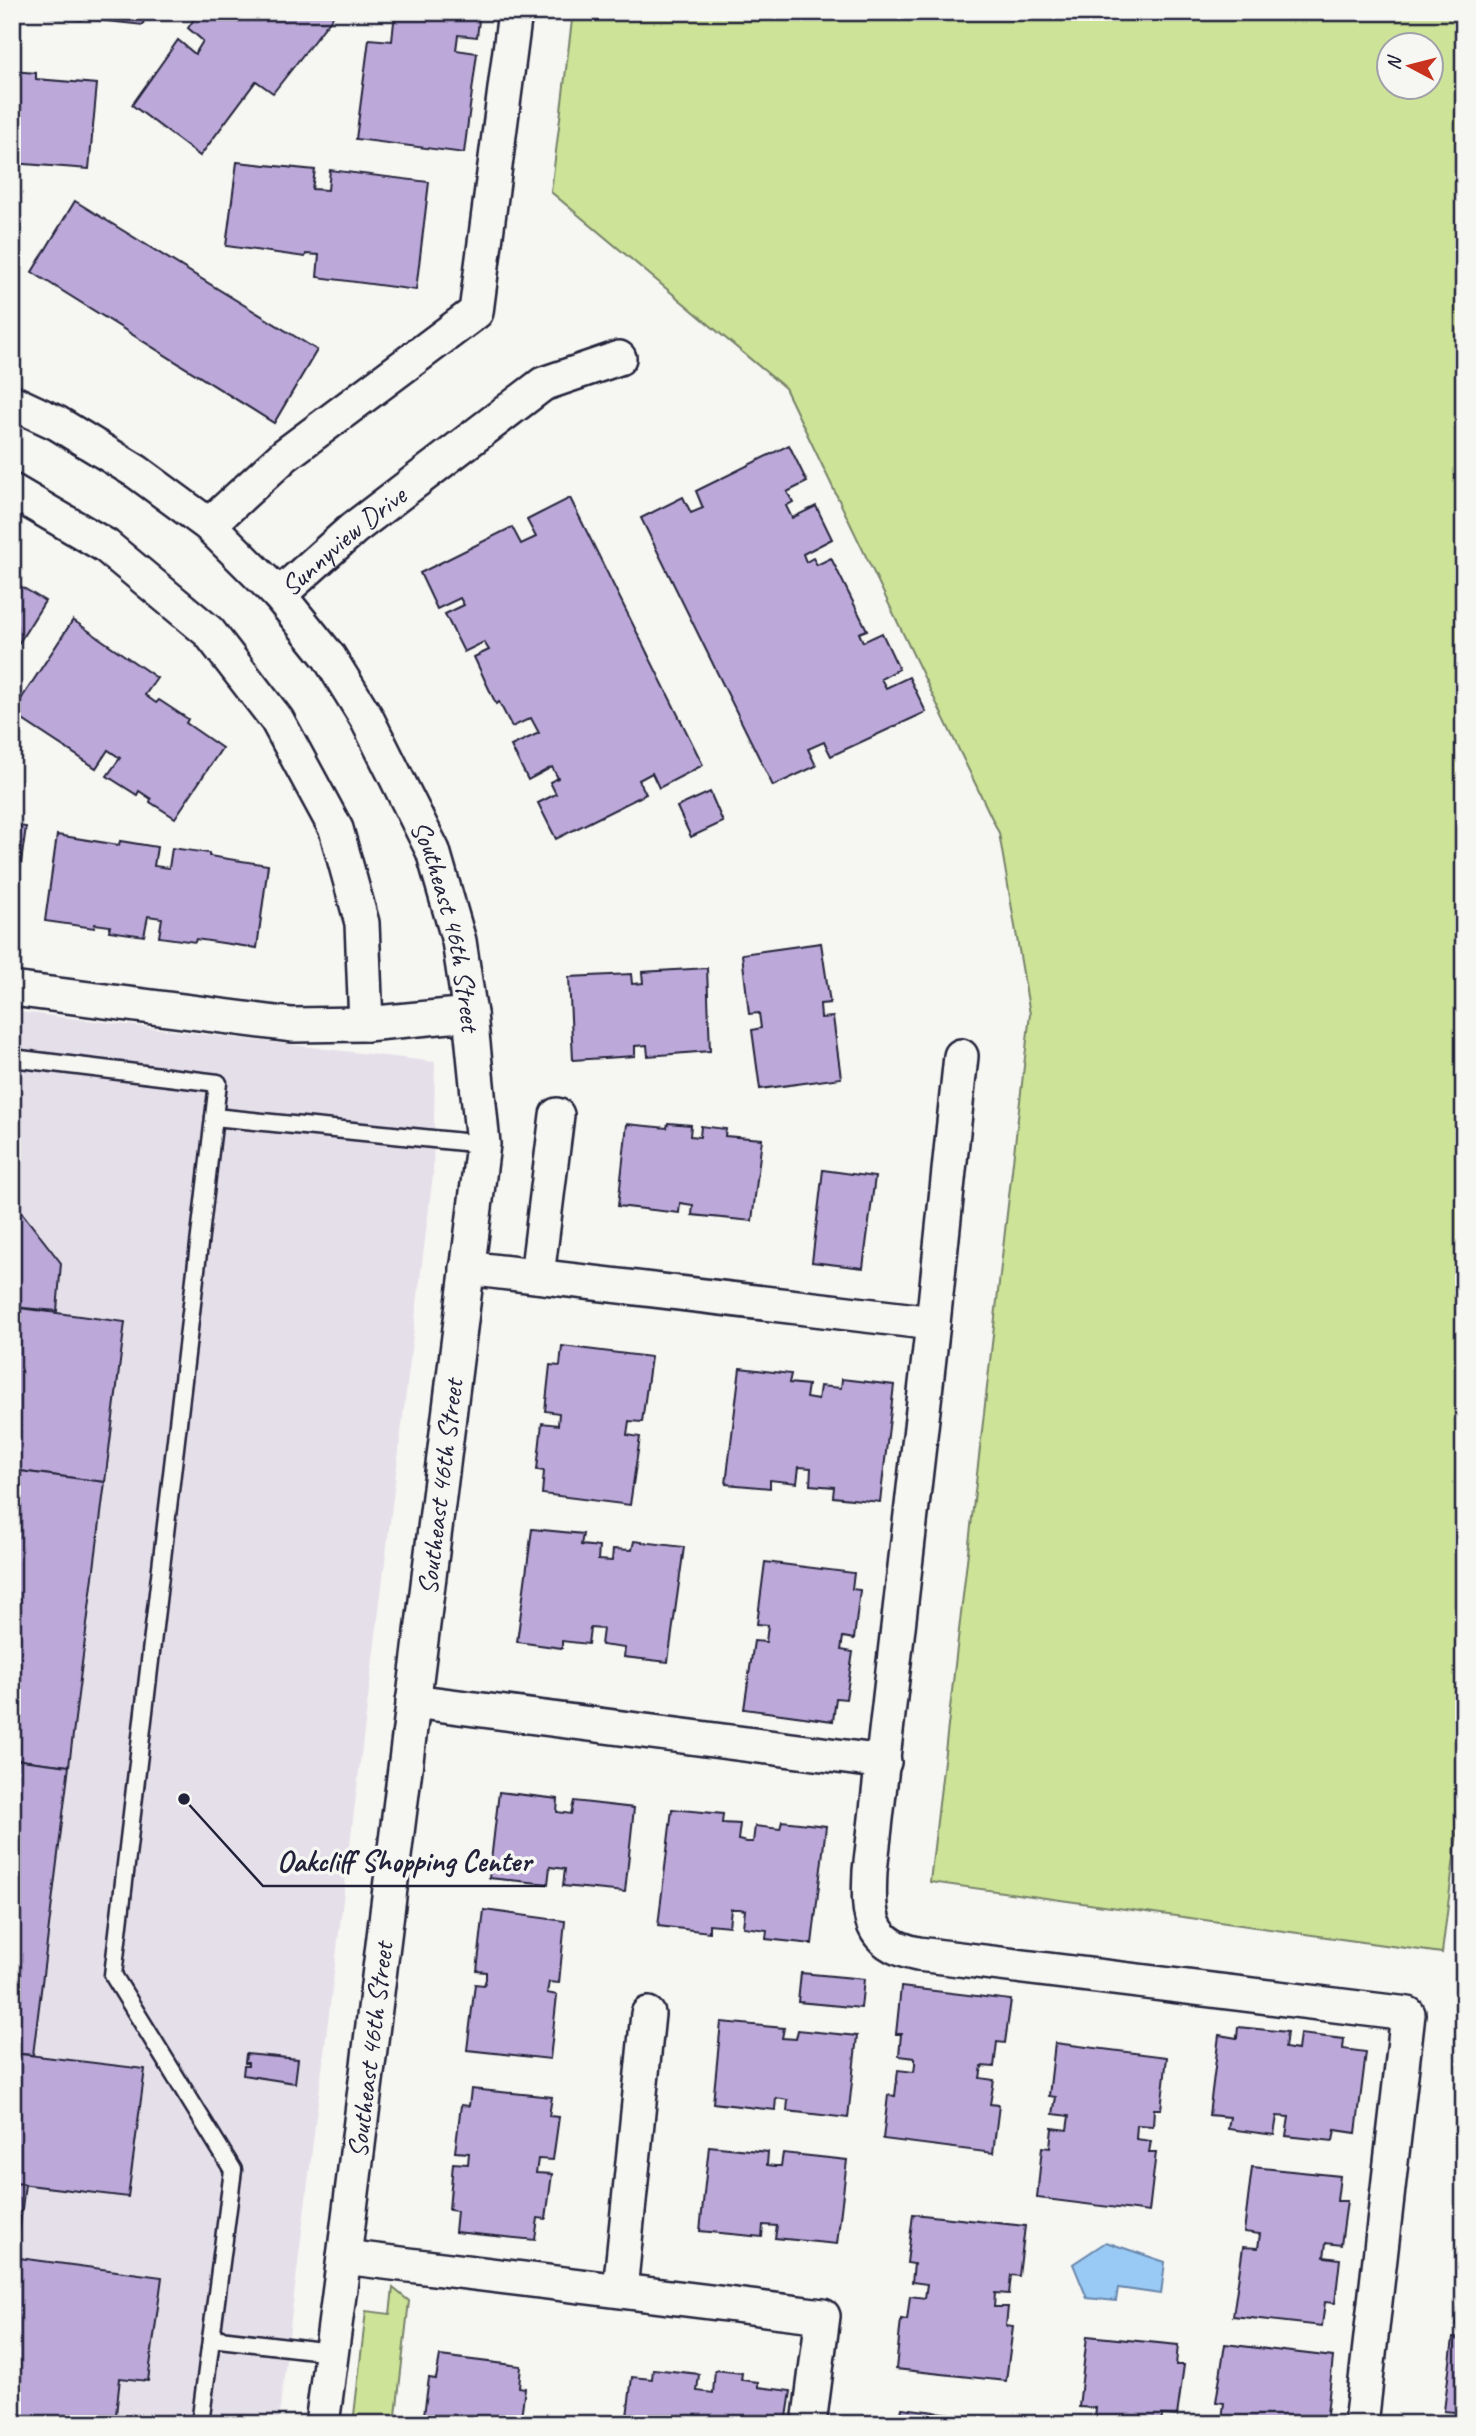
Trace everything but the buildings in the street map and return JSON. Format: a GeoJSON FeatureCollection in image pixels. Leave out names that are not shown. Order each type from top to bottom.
{"type":"FeatureCollection","features":[{"type":"Feature","properties":{"kind":"street"},"geometry":{"type":"LineString","coordinates":[[209,525],[285,455],[476,312],[514,12]]}},
{"type":"Feature","properties":{"kind":"street","name":"Sunnyview Drive"},"geometry":{"type":"LineString","coordinates":[[12,402],[57,422],[137,472],[209,525],[279,595],[352,529],[543,384],[619,358]]}},
{"type":"Feature","properties":{"kind":"street"},"geometry":{"type":"LineString","coordinates":[[12,491],[106,546],[209,632],[277,719],[337,829],[362,923],[366,1024]]}},
{"type":"Feature","properties":{"kind":"street","name":"Southeast 46th Street"},"geometry":{"type":"LineString","coordinates":[[279,595],[329,656],[366,717],[433,851],[459,941],[470,1014],[483,1144],[322,2424]]}},
{"type":"Feature","properties":{"kind":"street"},"geometry":{"type":"LineString","coordinates":[[12,989],[292,1026],[366,1024],[470,1014]]}},
{"type":"Feature","properties":{"kind":"street"},"geometry":{"type":"LineString","coordinates":[[961,1056],[870,1871],[869,1906],[875,1929],[891,1946],[918,1954],[1408,2014],[1361,2424]]}},
{"type":"Feature","properties":{"kind":"street"},"geometry":{"type":"LineString","coordinates":[[537,1276],[557,1115]]}},
{"type":"Feature","properties":{"kind":"street"},"geometry":{"type":"LineString","coordinates":[[467,1268],[933,1323]]}},
{"type":"Feature","properties":{"kind":"street"},"geometry":{"type":"LineString","coordinates":[[414,1701],[884,1762]]}},
{"type":"Feature","properties":{"kind":"street"},"geometry":{"type":"LineString","coordinates":[[620,2290],[648,2014]]}},
{"type":"Feature","properties":{"kind":"street"},"geometry":{"type":"LineString","coordinates":[[344,2257],[823,2316],[809,2424]]}},
{"type":"Feature","properties":{"kind":"lane"},"geometry":{"type":"LineString","coordinates":[[12,1058],[218,1083],[113,1975],[233,2170],[200,2424]]}},
{"type":"Feature","properties":{"kind":"lane"},"geometry":{"type":"LineString","coordinates":[[214,1117],[483,1144]]}},
{"type":"Feature","properties":{"kind":"lane"},"geometry":{"type":"LineString","coordinates":[[211,2338],[331,2352]]}},
{"type":"Feature","properties":{"kind":"shaded area"},"geometry":{"type":"Polygon","coordinates":[[[12,1011],[435,1062],[433,1175],[278,2424],[12,2424],[12,1011]]]}},
{"type":"Feature","properties":{"kind":"green space"},"geometry":{"type":"Polygon","coordinates":[[[573,12],[1464,12],[1464,1778],[1442,1953],[930,1882],[1030,1014],[999,833],[785,388],[551,192],[573,12]]]}},
{"type":"Feature","properties":{"kind":"green space"},"geometry":{"type":"Polygon","coordinates":[[[393,2288],[409,2301],[395,2424],[353,2424],[366,2311],[390,2314],[393,2288]]]}},
{"type":"Feature","properties":{"kind":"water"},"geometry":{"type":"Polygon","coordinates":[[[1106,2242],[1165,2262],[1161,2294],[1118,2288],[1116,2301],[1087,2298],[1073,2264],[1106,2242]]]}},
{"type":"Feature","properties":{"kind":"place","name":"Oakcliff Shopping Center"},"geometry":{"type":"Point","coordinates":[184,1799]}}]}
